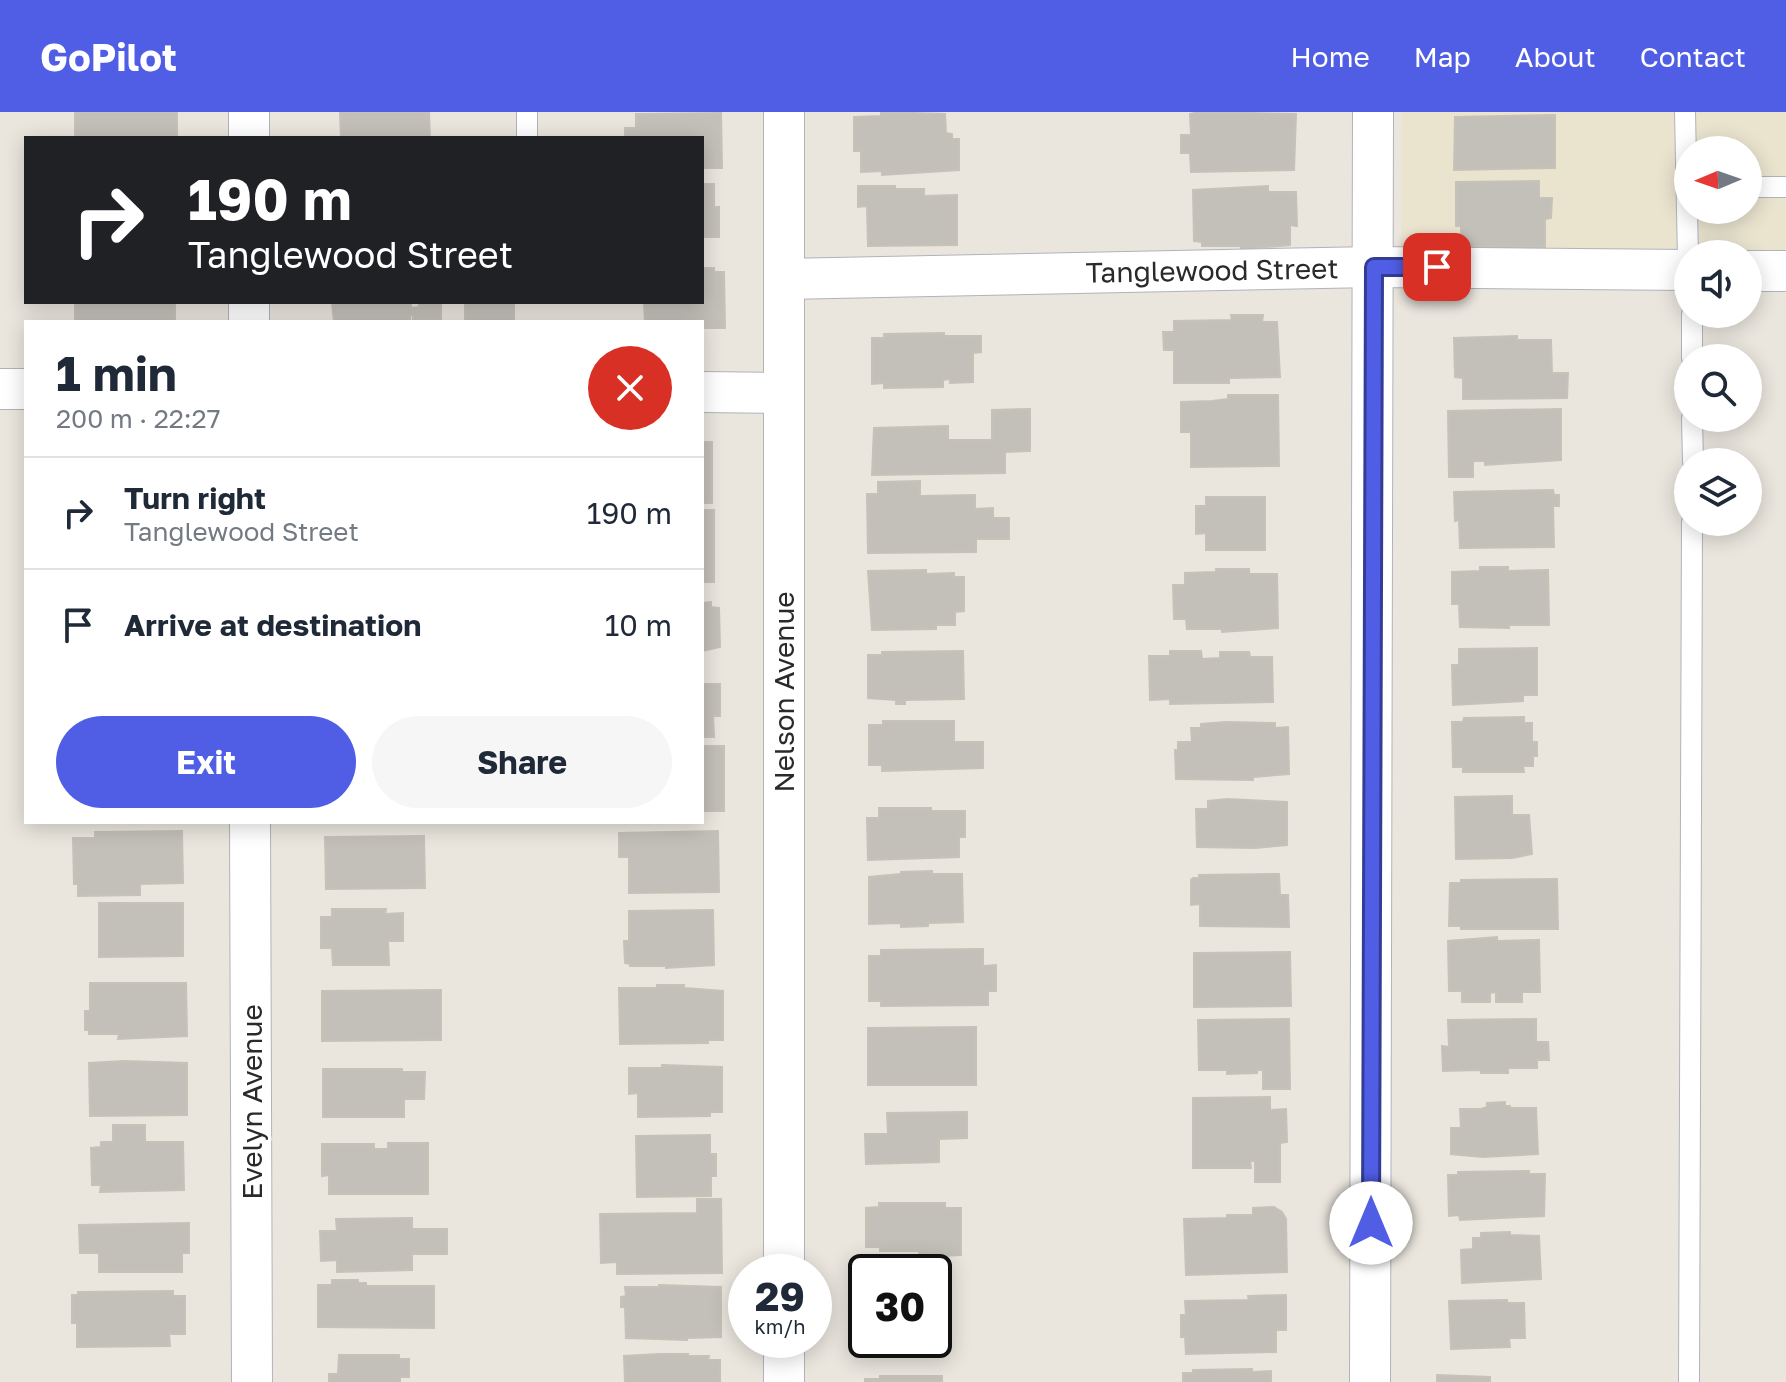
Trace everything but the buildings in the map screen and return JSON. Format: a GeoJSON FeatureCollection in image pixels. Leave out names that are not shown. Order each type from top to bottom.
{"type":"FeatureCollection","features":[{"type":"Feature","properties":{"kind":"street"},"geometry":{"type":"LineString","coordinates":[[249,112],[249,136]]}},
{"type":"Feature","properties":{"kind":"street","name":"Nelson Avenue"},"geometry":{"type":"LineString","coordinates":[[784,112],[784,1254]]}},
{"type":"Feature","properties":{"kind":"street"},"geometry":{"type":"LineString","coordinates":[[1370,1382],[1373,112]]}},
{"type":"Feature","properties":{"kind":"street","name":"Tanglewood Street"},"geometry":{"type":"LineString","coordinates":[[784,279],[1374,267],[1674,270]]}},
{"type":"Feature","properties":{"kind":"street"},"geometry":{"type":"LineString","coordinates":[[1762,271],[1786,271]]}},
{"type":"Feature","properties":{"kind":"street"},"geometry":{"type":"LineString","coordinates":[[0,389],[24,389]]}},
{"type":"Feature","properties":{"kind":"street"},"geometry":{"type":"LineString","coordinates":[[704,392],[783,393]]}},
{"type":"Feature","properties":{"kind":"street","name":"Evelyn Avenue"},"geometry":{"type":"LineString","coordinates":[[250,824],[252,1382]]}},
{"type":"Feature","properties":{"kind":"street"},"geometry":{"type":"LineString","coordinates":[[784,1358],[784,1382]]}},
{"type":"Feature","properties":{"kind":"lane"},"geometry":{"type":"LineString","coordinates":[[527,112],[527,136]]}},
{"type":"Feature","properties":{"kind":"lane"},"geometry":{"type":"LineString","coordinates":[[1685,112],[1686,136]]}},
{"type":"Feature","properties":{"kind":"lane"},"geometry":{"type":"LineString","coordinates":[[1762,187],[1786,187]]}},
{"type":"Feature","properties":{"kind":"lane"},"geometry":{"type":"LineString","coordinates":[[1689,1382],[1692,536]]}},
{"type":"Feature","properties":{"kind":"shaded area"},"geometry":{"type":"Polygon","coordinates":[[[1402,112],[1786,112],[1786,257],[1762,255],[1762,240],[1674,240],[1674,254],[1401,254],[1402,112]]]}},
{"type":"Feature","properties":{"kind":"route"},"geometry":{"type":"LineString","coordinates":[[1371,1223],[1374,267],[1437,267]]}}]}
